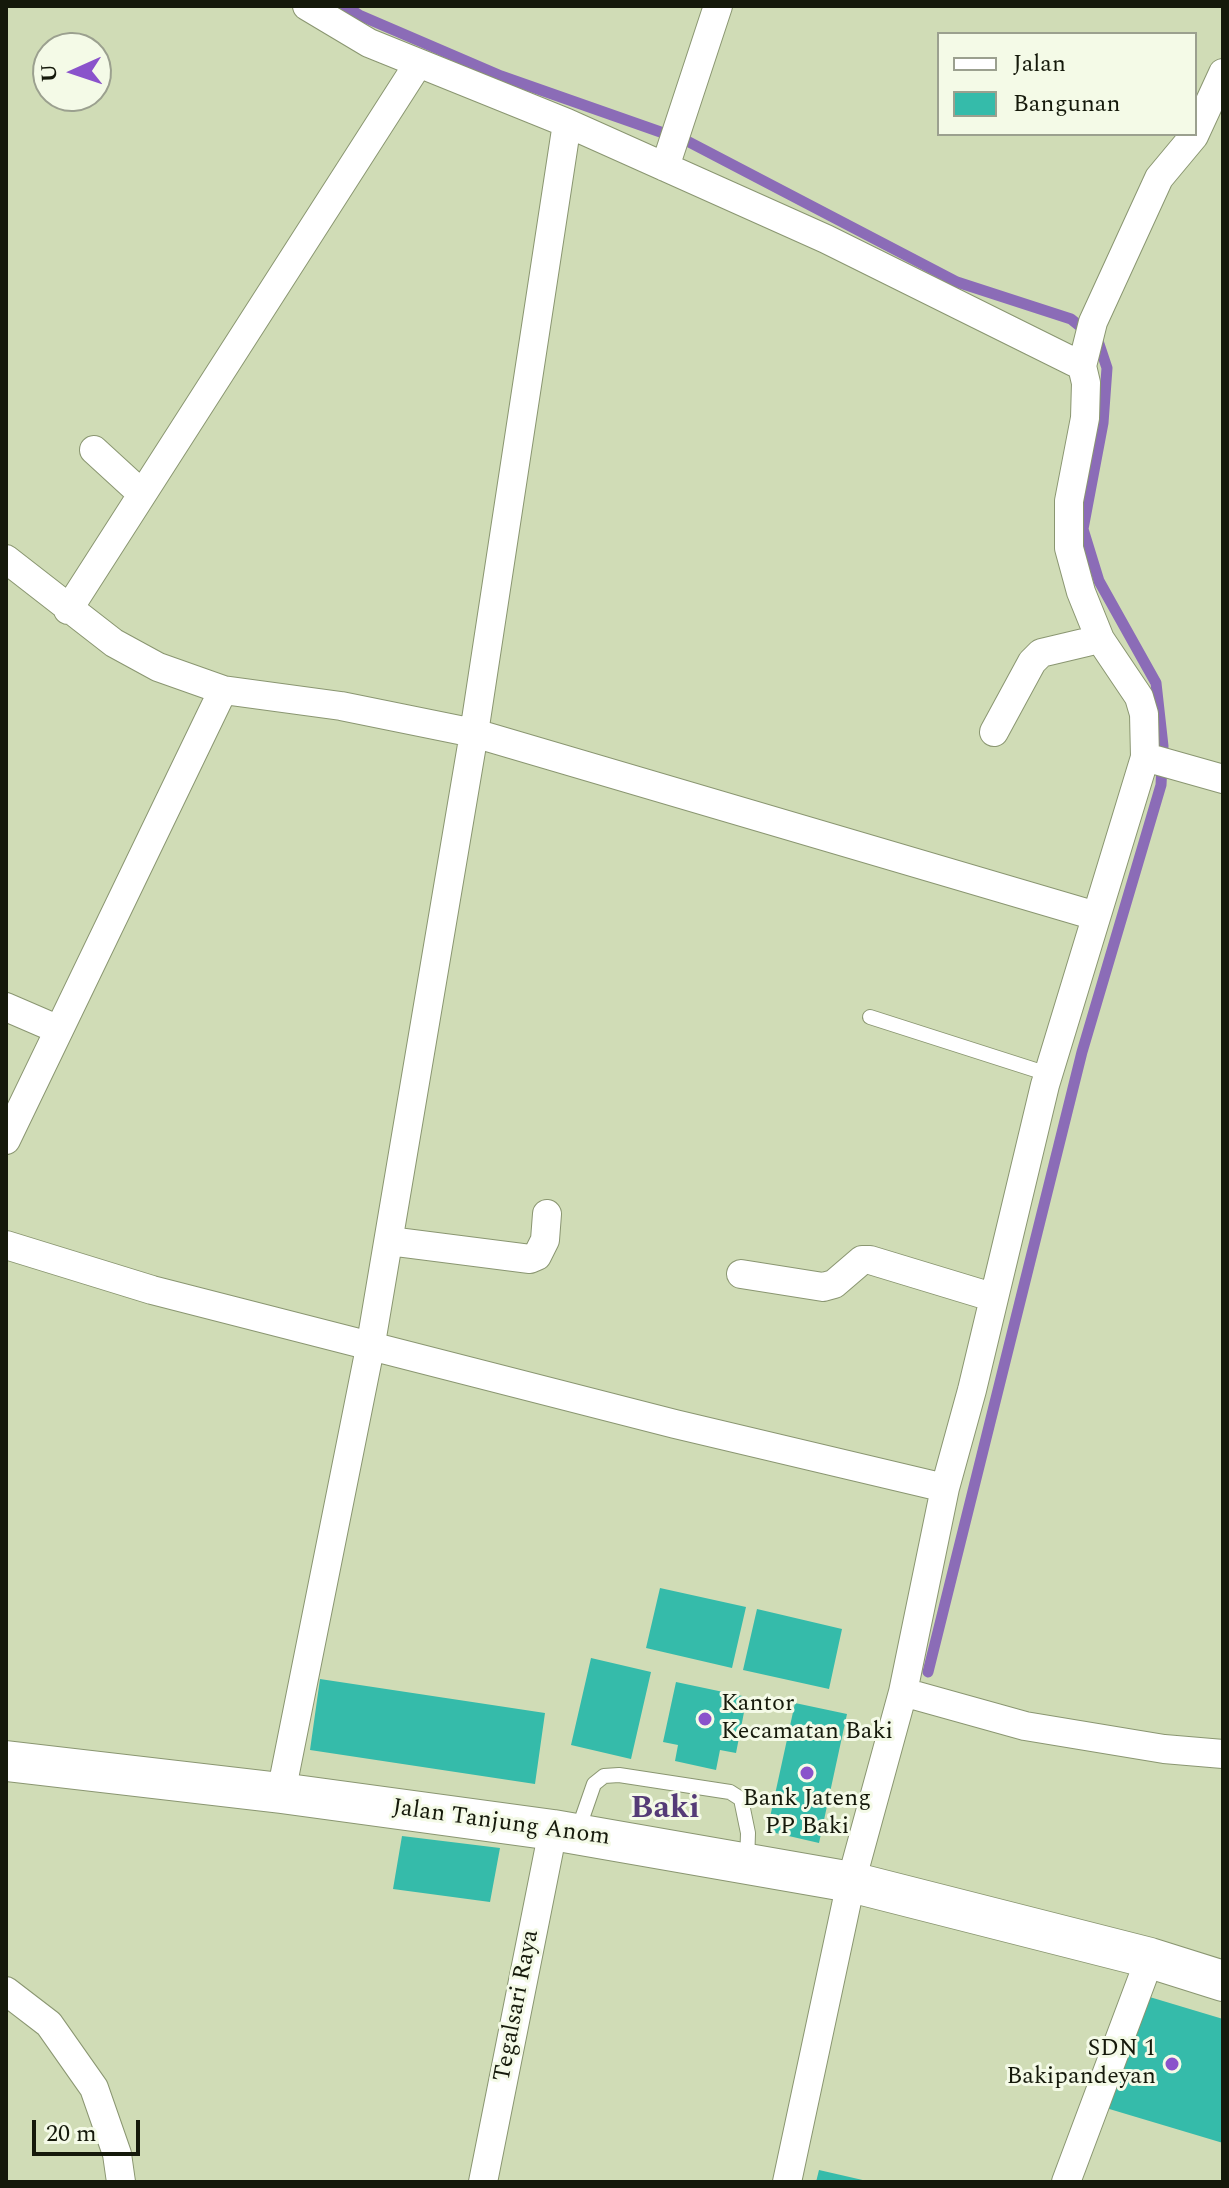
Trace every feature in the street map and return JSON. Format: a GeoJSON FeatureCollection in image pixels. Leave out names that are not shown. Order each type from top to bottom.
{"type":"FeatureCollection","features":[{"type":"Feature","properties":{"kind":"main road","name":"Jalan Tanjung Anom"},"geometry":{"type":"LineString","coordinates":[[6,1761],[281,1793],[565,1832],[747,1863],[851,1882],[1150,1958],[1223,1981]]}},
{"type":"Feature","properties":{"kind":"street"},"geometry":{"type":"LineString","coordinates":[[307,6],[369,43],[567,123],[672,147],[826,239],[1082,366]]}},
{"type":"Feature","properties":{"kind":"street"},"geometry":{"type":"LineString","coordinates":[[672,147],[718,6]]}},
{"type":"Feature","properties":{"kind":"street"},"geometry":{"type":"LineString","coordinates":[[68,610],[418,64]]}},
{"type":"Feature","properties":{"kind":"street"},"geometry":{"type":"LineString","coordinates":[[1197,129],[1223,73]]}},
{"type":"Feature","properties":{"kind":"street"},"geometry":{"type":"LineString","coordinates":[[281,1793],[389,1241],[474,733],[567,123]]}},
{"type":"Feature","properties":{"kind":"street"},"geometry":{"type":"LineString","coordinates":[[787,2182],[851,1882],[903,1692],[945,1488],[972,1390],[1048,1074],[1096,916],[1156,760],[1139,697],[1100,639],[1081,592],[1069,548],[1069,501],[1085,418],[1086,383],[1082,366],[1090,329],[1159,178],[1194,136]]}},
{"type":"Feature","properties":{"kind":"street"},"geometry":{"type":"LineString","coordinates":[[94,450],[142,494]]}},
{"type":"Feature","properties":{"kind":"street"},"geometry":{"type":"LineString","coordinates":[[6,559],[114,643],[158,667],[223,690],[341,706],[474,733],[1096,916]]}},
{"type":"Feature","properties":{"kind":"street"},"geometry":{"type":"LineString","coordinates":[[994,732],[1032,662],[1041,653],[1100,639]]}},
{"type":"Feature","properties":{"kind":"street"},"geometry":{"type":"LineString","coordinates":[[6,1140],[223,690]]}},
{"type":"Feature","properties":{"kind":"street"},"geometry":{"type":"LineString","coordinates":[[1156,760],[1223,779]]}},
{"type":"Feature","properties":{"kind":"street"},"geometry":{"type":"LineString","coordinates":[[6,1007],[57,1029]]}},
{"type":"Feature","properties":{"kind":"street"},"geometry":{"type":"LineString","coordinates":[[389,1241],[530,1259],[537,1256],[545,1240],[547,1214]]}},
{"type":"Feature","properties":{"kind":"street"},"geometry":{"type":"LineString","coordinates":[[6,1245],[152,1290],[371,1343],[675,1424],[945,1488]]}},
{"type":"Feature","properties":{"kind":"street"},"geometry":{"type":"LineString","coordinates":[[741,1274],[823,1287],[834,1284],[862,1260],[870,1260],[992,1297]]}},
{"type":"Feature","properties":{"kind":"street"},"geometry":{"type":"LineString","coordinates":[[903,1692],[1039,1729],[1164,1749],[1223,1754]]}},
{"type":"Feature","properties":{"kind":"street","name":"Tegalsari Raya"},"geometry":{"type":"LineString","coordinates":[[483,2182],[565,1832]]}},
{"type":"Feature","properties":{"kind":"street"},"geometry":{"type":"LineString","coordinates":[[1066,2182],[1150,1958]]}},
{"type":"Feature","properties":{"kind":"street"},"geometry":{"type":"LineString","coordinates":[[6,1991],[49,2024],[94,2088],[117,2154],[121,2182]]}},
{"type":"Feature","properties":{"kind":"lane"},"geometry":{"type":"LineString","coordinates":[[870,1017],[1048,1074]]}},
{"type":"Feature","properties":{"kind":"lane"},"geometry":{"type":"LineString","coordinates":[[565,1832],[594,1784],[604,1776],[619,1775],[730,1792],[741,1799],[748,1833],[747,1863]]}},
{"type":"Feature","properties":{"kind":"building"},"geometry":{"type":"Polygon","coordinates":[[[660,1588],[746,1607],[732,1668],[646,1648],[660,1588]]]}},
{"type":"Feature","properties":{"kind":"building"},"geometry":{"type":"Polygon","coordinates":[[[757,1609],[842,1629],[829,1689],[743,1670],[757,1609]]]}},
{"type":"Feature","properties":{"kind":"building"},"geometry":{"type":"Polygon","coordinates":[[[591,1658],[651,1672],[631,1759],[571,1745],[591,1658]]]}},
{"type":"Feature","properties":{"kind":"building"},"geometry":{"type":"Polygon","coordinates":[[[320,1679],[545,1713],[535,1784],[310,1750],[320,1679]]]}},
{"type":"Feature","properties":{"kind":"building","name":"Kantor Kecamatan Baki"},"geometry":{"type":"Polygon","coordinates":[[[676,1682],[747,1697],[736,1753],[720,1750],[716,1770],[675,1761],[678,1745],[663,1742],[676,1682]]]}},
{"type":"Feature","properties":{"kind":"building","name":"Bank Jateng PP Baki"},"geometry":{"type":"Polygon","coordinates":[[[795,1703],[847,1714],[819,1843],[767,1831],[795,1703]]]}},
{"type":"Feature","properties":{"kind":"building"},"geometry":{"type":"Polygon","coordinates":[[[402,1836],[500,1848],[490,1902],[393,1889],[402,1836]]]}},
{"type":"Feature","properties":{"kind":"building","name":"SDN 1 Bakipandeyan"},"geometry":{"type":"Polygon","coordinates":[[[1143,1995],[1223,2019],[1223,2143],[1106,2108],[1143,1995]]]}},
{"type":"Feature","properties":{"kind":"building"},"geometry":{"type":"Polygon","coordinates":[[[819,2170],[867,2181],[816,2182],[819,2170]]]}},
{"type":"Feature","properties":{"kind":"waterway"},"geometry":{"type":"LineString","coordinates":[[345,6],[359,15],[501,76],[689,142],[957,282],[1071,319],[1098,341],[1107,368],[1103,423],[1083,529],[1099,581],[1156,683],[1163,746],[1161,785],[1082,1052],[928,1672]]}},
{"type":"Feature","properties":{"kind":"place","name":"Kantor Kecamatan Baki"},"geometry":{"type":"Point","coordinates":[705,1719]}},
{"type":"Feature","properties":{"kind":"place","name":"Bank Jateng PP Baki"},"geometry":{"type":"Point","coordinates":[807,1773]}},
{"type":"Feature","properties":{"kind":"place","name":"SDN 1 Bakipandeyan"},"geometry":{"type":"Point","coordinates":[1172,2064]}},
{"type":"Feature","properties":{"kind":"district","name":"Baki"},"geometry":{"type":"Point","coordinates":[665,1811]}}]}
